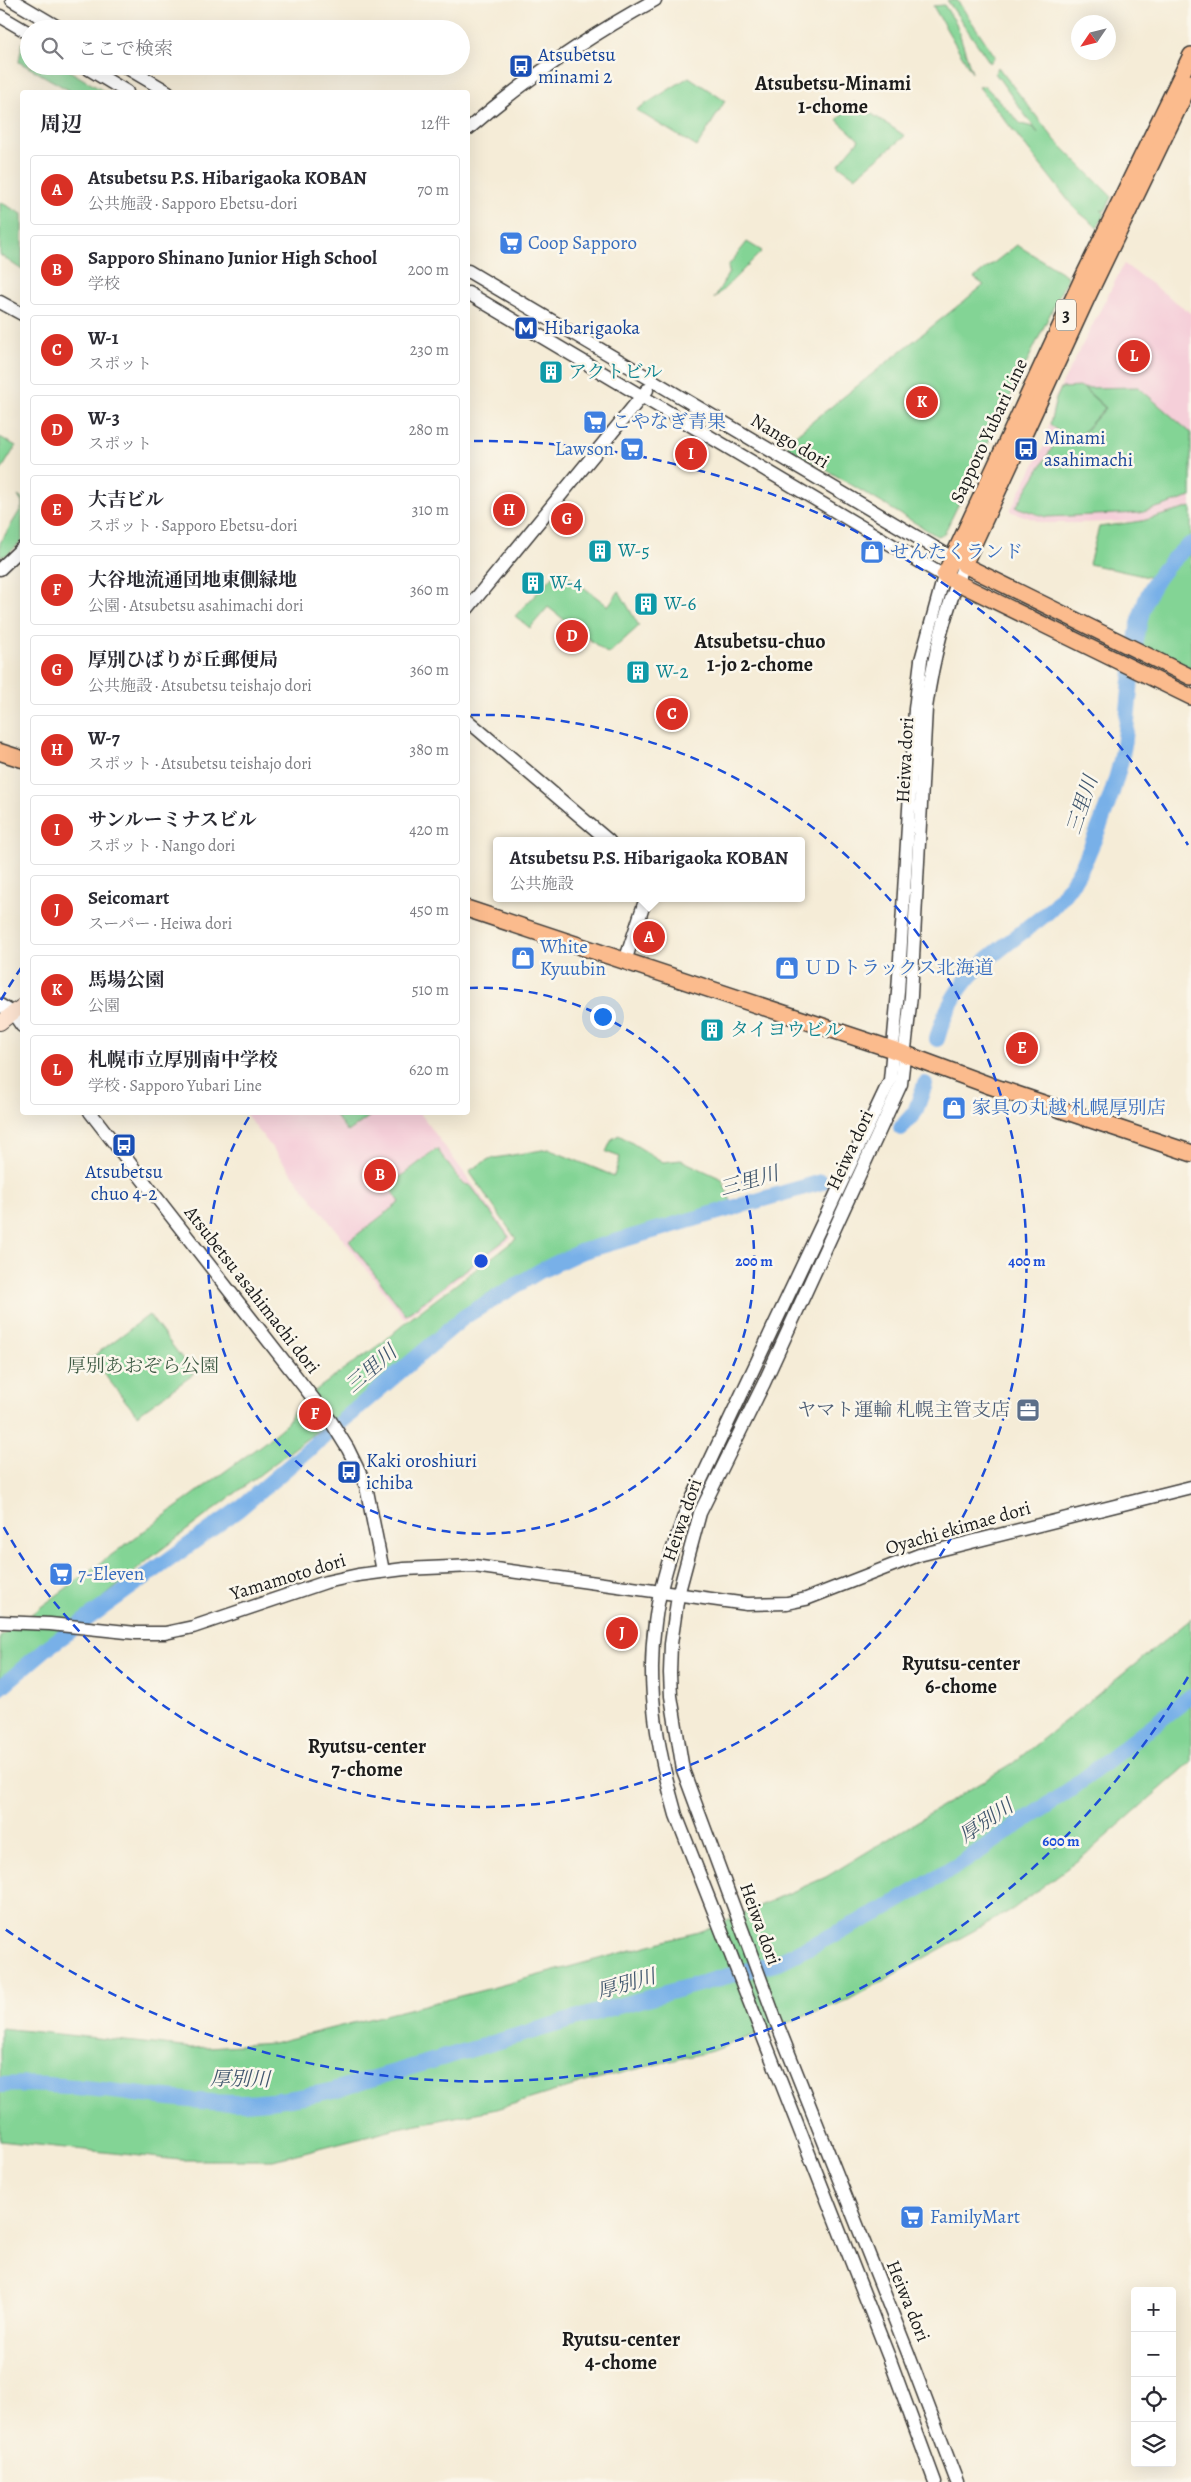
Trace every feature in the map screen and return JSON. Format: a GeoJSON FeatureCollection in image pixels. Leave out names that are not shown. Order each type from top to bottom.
{"type":"FeatureCollection","features":[{"type":"Feature","properties":{"kind":"highway"},"geometry":{"type":"LineString","coordinates":[[0,752],[20,758]]}},
{"type":"Feature","properties":{"kind":"highway"},"geometry":{"type":"LineString","coordinates":[[470,910],[897,1051],[991,1086],[1191,1153]]}},
{"type":"Feature","properties":{"kind":"main road","name":"Sapporo Yubari Line"},"geometry":{"type":"LineString","coordinates":[[950,580],[1082,278],[1191,55]]}},
{"type":"Feature","properties":{"kind":"main road","name":"Sapporo Yubari Line"},"geometry":{"type":"LineString","coordinates":[[957,562],[1191,82]]}},
{"type":"Feature","properties":{"kind":"main road"},"geometry":{"type":"LineString","coordinates":[[957,562],[1191,677]]}},
{"type":"Feature","properties":{"kind":"main road"},"geometry":{"type":"LineString","coordinates":[[950,580],[1191,698]]}},
{"type":"Feature","properties":{"kind":"main road"},"geometry":{"type":"LineString","coordinates":[[0,1023],[18,1010]]}},
{"type":"Feature","properties":{"kind":"street"},"geometry":{"type":"LineString","coordinates":[[12,0],[46,20]]}},
{"type":"Feature","properties":{"kind":"street"},"geometry":{"type":"LineString","coordinates":[[470,126],[538,72],[569,50],[655,0]]}},
{"type":"Feature","properties":{"kind":"street"},"geometry":{"type":"LineString","coordinates":[[0,16],[20,28]]}},
{"type":"Feature","properties":{"kind":"street"},"geometry":{"type":"LineString","coordinates":[[99,75],[124,90]]}},
{"type":"Feature","properties":{"kind":"street"},"geometry":{"type":"LineString","coordinates":[[139,75],[165,90]]}},
{"type":"Feature","properties":{"kind":"street","name":"Nango dori"},"geometry":{"type":"LineString","coordinates":[[470,272],[957,562]]}},
{"type":"Feature","properties":{"kind":"street","name":"Nango dori"},"geometry":{"type":"LineString","coordinates":[[470,294],[950,580]]}},
{"type":"Feature","properties":{"kind":"street"},"geometry":{"type":"LineString","coordinates":[[0,302],[20,313]]}},
{"type":"Feature","properties":{"kind":"street"},"geometry":{"type":"LineString","coordinates":[[470,606],[653,382]]}},
{"type":"Feature","properties":{"kind":"street"},"geometry":{"type":"LineString","coordinates":[[0,568],[20,550]]}},
{"type":"Feature","properties":{"kind":"street","name":"Heiwa dori"},"geometry":{"type":"LineString","coordinates":[[935,2482],[890,2360],[676,1815],[656,1737],[652,1668],[655,1622],[661,1592],[684,1516],[890,1080],[911,996],[926,708],[932,662],[950,580]]}},
{"type":"Feature","properties":{"kind":"street"},"geometry":{"type":"LineString","coordinates":[[470,723],[604,837]]}},
{"type":"Feature","properties":{"kind":"street"},"geometry":{"type":"LineString","coordinates":[[624,961],[645,902]]}},
{"type":"Feature","properties":{"kind":"street"},"geometry":{"type":"LineString","coordinates":[[0,1005],[18,1010]]}},
{"type":"Feature","properties":{"kind":"street","name":"Heiwa dori"},"geometry":{"type":"LineString","coordinates":[[897,1051],[901,1084],[764,1383],[700,1513],[678,1595],[671,1644],[670,1673],[671,1696],[683,1770],[740,1926],[957,2482]]}},
{"type":"Feature","properties":{"kind":"street","name":"Atsubetsu asahimachi dori"},"geometry":{"type":"LineString","coordinates":[[92,1115],[330,1420],[366,1486],[383,1572]]}},
{"type":"Feature","properties":{"kind":"street","name":"Oyachi ekimae dori"},"geometry":{"type":"LineString","coordinates":[[678,1595],[747,1604],[787,1603],[830,1590],[919,1555],[1191,1487]]}},
{"type":"Feature","properties":{"kind":"street","name":"Yamamoto dori"},"geometry":{"type":"LineString","coordinates":[[0,1622],[50,1624],[146,1633],[166,1632],[194,1627],[326,1582],[404,1568],[474,1566],[678,1595]]}},
{"type":"Feature","properties":{"kind":"shaded area"},"geometry":{"type":"Polygon","coordinates":[[[1124,264],[1191,313],[1191,507],[1142,521],[1077,523],[1044,523],[1010,511],[1045,444],[1055,398],[1124,264]]]}},
{"type":"Feature","properties":{"kind":"shaded area"},"geometry":{"type":"Polygon","coordinates":[[[247,1115],[421,1115],[512,1238],[405,1319],[247,1115]]]}},
{"type":"Feature","properties":{"kind":"green space"},"geometry":{"type":"Polygon","coordinates":[[[947,0],[957,0],[995,56],[990,63],[947,0]]]}},
{"type":"Feature","properties":{"kind":"green space"},"geometry":{"type":"Polygon","coordinates":[[[944,5],[956,23],[972,73],[933,6],[944,5]]]}},
{"type":"Feature","properties":{"kind":"green space"},"geometry":{"type":"Polygon","coordinates":[[[998,67],[1055,140],[1112,197],[1105,211],[1101,210],[1105,214],[1097,227],[1075,209],[979,87],[985,86],[1021,124],[1033,127],[1038,133],[995,73],[998,67]]]}},
{"type":"Feature","properties":{"kind":"green space"},"geometry":{"type":"Polygon","coordinates":[[[42,75],[76,75],[102,90],[68,90],[42,75]]]}},
{"type":"Feature","properties":{"kind":"green space"},"geometry":{"type":"Polygon","coordinates":[[[689,77],[725,101],[697,147],[636,110],[689,77]]]}},
{"type":"Feature","properties":{"kind":"green space"},"geometry":{"type":"Polygon","coordinates":[[[854,102],[905,136],[855,177],[838,165],[859,140],[837,120],[854,102]]]}},
{"type":"Feature","properties":{"kind":"green space"},"geometry":{"type":"Polygon","coordinates":[[[0,202],[20,213],[20,269],[0,255],[0,202]]]}},
{"type":"Feature","properties":{"kind":"green space"},"geometry":{"type":"Polygon","coordinates":[[[747,242],[762,251],[714,299],[729,272],[728,266],[747,242]]]}},
{"type":"Feature","properties":{"kind":"green space"},"geometry":{"type":"Polygon","coordinates":[[[1017,245],[1066,275],[1067,279],[944,534],[937,536],[788,447],[788,441],[984,285],[974,278],[1017,245]]]}},
{"type":"Feature","properties":{"kind":"green space"},"geometry":{"type":"Polygon","coordinates":[[[1082,387],[1105,408],[1072,444],[1050,424],[1056,399],[1061,388],[1082,387]]]}},
{"type":"Feature","properties":{"kind":"green space"},"geometry":{"type":"Polygon","coordinates":[[[1138,387],[1191,433],[1191,497],[1140,513],[1046,517],[1016,507],[1060,435],[1072,445],[1106,408],[1084,388],[1138,387]]]}},
{"type":"Feature","properties":{"kind":"green space"},"geometry":{"type":"Polygon","coordinates":[[[0,437],[16,446],[0,472],[0,437]]]}},
{"type":"Feature","properties":{"kind":"green space"},"geometry":{"type":"Polygon","coordinates":[[[1191,507],[1191,669],[1140,647],[1153,578],[1089,564],[1099,527],[1142,521],[1191,507]]]}},
{"type":"Feature","properties":{"kind":"green space"},"geometry":{"type":"Polygon","coordinates":[[[20,510],[20,543],[7,555],[0,557],[0,543],[20,510]]]}},
{"type":"Feature","properties":{"kind":"green space"},"geometry":{"type":"Polygon","coordinates":[[[560,569],[608,606],[619,591],[639,626],[608,654],[548,607],[530,628],[515,616],[560,569]]]}},
{"type":"Feature","properties":{"kind":"green space"},"geometry":{"type":"Polygon","coordinates":[[[335,1115],[371,1115],[348,1132],[335,1115]]]}},
{"type":"Feature","properties":{"kind":"green space"},"geometry":{"type":"Polygon","coordinates":[[[619,1135],[663,1162],[681,1160],[722,1179],[732,1204],[540,1268],[480,1301],[355,1402],[153,1556],[0,1685],[0,1637],[265,1442],[286,1424],[299,1403],[383,1342],[406,1322],[516,1239],[469,1171],[489,1159],[548,1149],[614,1176],[620,1157],[606,1152],[612,1139],[619,1135]]]}},
{"type":"Feature","properties":{"kind":"green space"},"geometry":{"type":"Polygon","coordinates":[[[437,1149],[462,1183],[471,1186],[509,1237],[406,1315],[349,1241],[400,1202],[388,1186],[437,1149]]]}},
{"type":"Feature","properties":{"kind":"green space","name":"厚別あおぞら公園"},"geometry":{"type":"Polygon","coordinates":[[[149,1315],[194,1374],[137,1415],[91,1358],[149,1315]]]}},
{"type":"Feature","properties":{"kind":"green space"},"geometry":{"type":"Polygon","coordinates":[[[1191,1619],[1191,1762],[1086,1854],[1013,1909],[848,2000],[712,2051],[592,2080],[497,2109],[397,2128],[273,2160],[179,2160],[0,2141],[0,2028],[192,2048],[273,2043],[484,1990],[702,1931],[826,1877],[1013,1763],[1191,1619]]]}},
{"type":"Feature","properties":{"kind":"waterway","name":"三里川"},"geometry":{"type":"LineString","coordinates":[[937,1039],[950,1004],[969,978],[992,956],[1051,909],[1068,889],[1083,865],[1105,811],[1121,758],[1136,643],[1144,604],[1163,570],[1191,544]]}},
{"type":"Feature","properties":{"kind":"waterway","name":"三里川"},"geometry":{"type":"LineString","coordinates":[[901,1128],[915,1112],[925,1084]]}},
{"type":"Feature","properties":{"kind":"waterway","name":"三里川"},"geometry":{"type":"LineString","coordinates":[[0,1688],[48,1647],[239,1509],[464,1317],[540,1271],[580,1252],[822,1182]]}},
{"type":"Feature","properties":{"kind":"waterway","name":"厚別川"},"geometry":{"type":"LineString","coordinates":[[0,2085],[30,2084],[89,2088],[206,2102],[248,2103],[285,2099],[334,2090],[611,2008],[779,1962],[883,1910],[963,1862],[1071,1789],[1191,1696]]}},
{"type":"Feature","properties":{"kind":"place","name":"Atsubetsu minami 2"},"geometry":{"type":"Point","coordinates":[521,66]}},
{"type":"Feature","properties":{"kind":"place","name":"Coop Sapporo"},"geometry":{"type":"Point","coordinates":[511,243]}},
{"type":"Feature","properties":{"kind":"place","name":"Hibarigaoka"},"geometry":{"type":"Point","coordinates":[526,328]}},
{"type":"Feature","properties":{"kind":"place","name":"札幌市立厚別南中学校"},"geometry":{"type":"Point","coordinates":[1134,356]}},
{"type":"Feature","properties":{"kind":"place","name":"アクトビル"},"geometry":{"type":"Point","coordinates":[551,372]}},
{"type":"Feature","properties":{"kind":"place","name":"馬場公園"},"geometry":{"type":"Point","coordinates":[922,402]}},
{"type":"Feature","properties":{"kind":"place","name":"こやなぎ青果"},"geometry":{"type":"Point","coordinates":[595,422]}},
{"type":"Feature","properties":{"kind":"place","name":"Lawson"},"geometry":{"type":"Point","coordinates":[632,449]}},
{"type":"Feature","properties":{"kind":"place","name":"Minami asahimachi"},"geometry":{"type":"Point","coordinates":[1026,449]}},
{"type":"Feature","properties":{"kind":"place","name":"サンルーミナスビル"},"geometry":{"type":"Point","coordinates":[691,454]}},
{"type":"Feature","properties":{"kind":"place","name":"W-7"},"geometry":{"type":"Point","coordinates":[509,510]}},
{"type":"Feature","properties":{"kind":"place","name":"厚別ひばりが丘郵便局"},"geometry":{"type":"Point","coordinates":[567,519]}},
{"type":"Feature","properties":{"kind":"place","name":"W-5"},"geometry":{"type":"Point","coordinates":[600,551]}},
{"type":"Feature","properties":{"kind":"place","name":"せんたくランド"},"geometry":{"type":"Point","coordinates":[872,552]}},
{"type":"Feature","properties":{"kind":"place","name":"W-4"},"geometry":{"type":"Point","coordinates":[533,583]}},
{"type":"Feature","properties":{"kind":"place","name":"W-6"},"geometry":{"type":"Point","coordinates":[646,604]}},
{"type":"Feature","properties":{"kind":"place","name":"W-3"},"geometry":{"type":"Point","coordinates":[572,636]}},
{"type":"Feature","properties":{"kind":"place","name":"W-2"},"geometry":{"type":"Point","coordinates":[638,672]}},
{"type":"Feature","properties":{"kind":"place","name":"W-1"},"geometry":{"type":"Point","coordinates":[672,714]}},
{"type":"Feature","properties":{"kind":"place","name":"Atsubetsu P.S. Hibarigaoka KOBAN"},"geometry":{"type":"Point","coordinates":[649,937]}},
{"type":"Feature","properties":{"kind":"place","name":"White Kyuubin"},"geometry":{"type":"Point","coordinates":[523,958]}},
{"type":"Feature","properties":{"kind":"place","name":"ＵＤトラックス北海道"},"geometry":{"type":"Point","coordinates":[787,968]}},
{"type":"Feature","properties":{"kind":"place","name":"タイヨウビル"},"geometry":{"type":"Point","coordinates":[712,1030]}},
{"type":"Feature","properties":{"kind":"place","name":"大吉ビル"},"geometry":{"type":"Point","coordinates":[1022,1048]}},
{"type":"Feature","properties":{"kind":"place","name":"家具の丸越 札幌厚別店"},"geometry":{"type":"Point","coordinates":[954,1108]}},
{"type":"Feature","properties":{"kind":"place","name":"Atsubetsu chuo 4-2"},"geometry":{"type":"Point","coordinates":[124,1145]}},
{"type":"Feature","properties":{"kind":"place","name":"Sapporo Shinano Junior High School"},"geometry":{"type":"Point","coordinates":[380,1175]}},
{"type":"Feature","properties":{"kind":"place","name":"ヤマト運輸 札幌主管支店"},"geometry":{"type":"Point","coordinates":[1028,1410]}},
{"type":"Feature","properties":{"kind":"place","name":"大谷地流通団地東側緑地"},"geometry":{"type":"Point","coordinates":[315,1414]}},
{"type":"Feature","properties":{"kind":"place","name":"Kaki oroshiuri ichiba"},"geometry":{"type":"Point","coordinates":[349,1472]}},
{"type":"Feature","properties":{"kind":"place","name":"7-Eleven"},"geometry":{"type":"Point","coordinates":[61,1574]}},
{"type":"Feature","properties":{"kind":"place","name":"Seicomart"},"geometry":{"type":"Point","coordinates":[622,1633]}},
{"type":"Feature","properties":{"kind":"place","name":"FamilyMart"},"geometry":{"type":"Point","coordinates":[912,2217]}},
{"type":"Feature","properties":{"kind":"district","name":"Atsubetsu-Minami 1-chome"},"geometry":{"type":"Point","coordinates":[833,94]}},
{"type":"Feature","properties":{"kind":"district","name":"Atsubetsu-chuo 1-jo 2-chome"},"geometry":{"type":"Point","coordinates":[760,652]}},
{"type":"Feature","properties":{"kind":"district","name":"Ryutsu-center 6-chome"},"geometry":{"type":"Point","coordinates":[961,1674]}},
{"type":"Feature","properties":{"kind":"district","name":"Ryutsu-center 7-chome"},"geometry":{"type":"Point","coordinates":[367,1758]}},
{"type":"Feature","properties":{"kind":"district","name":"Ryutsu-center 4-chome"},"geometry":{"type":"Point","coordinates":[621,2350]}}]}
